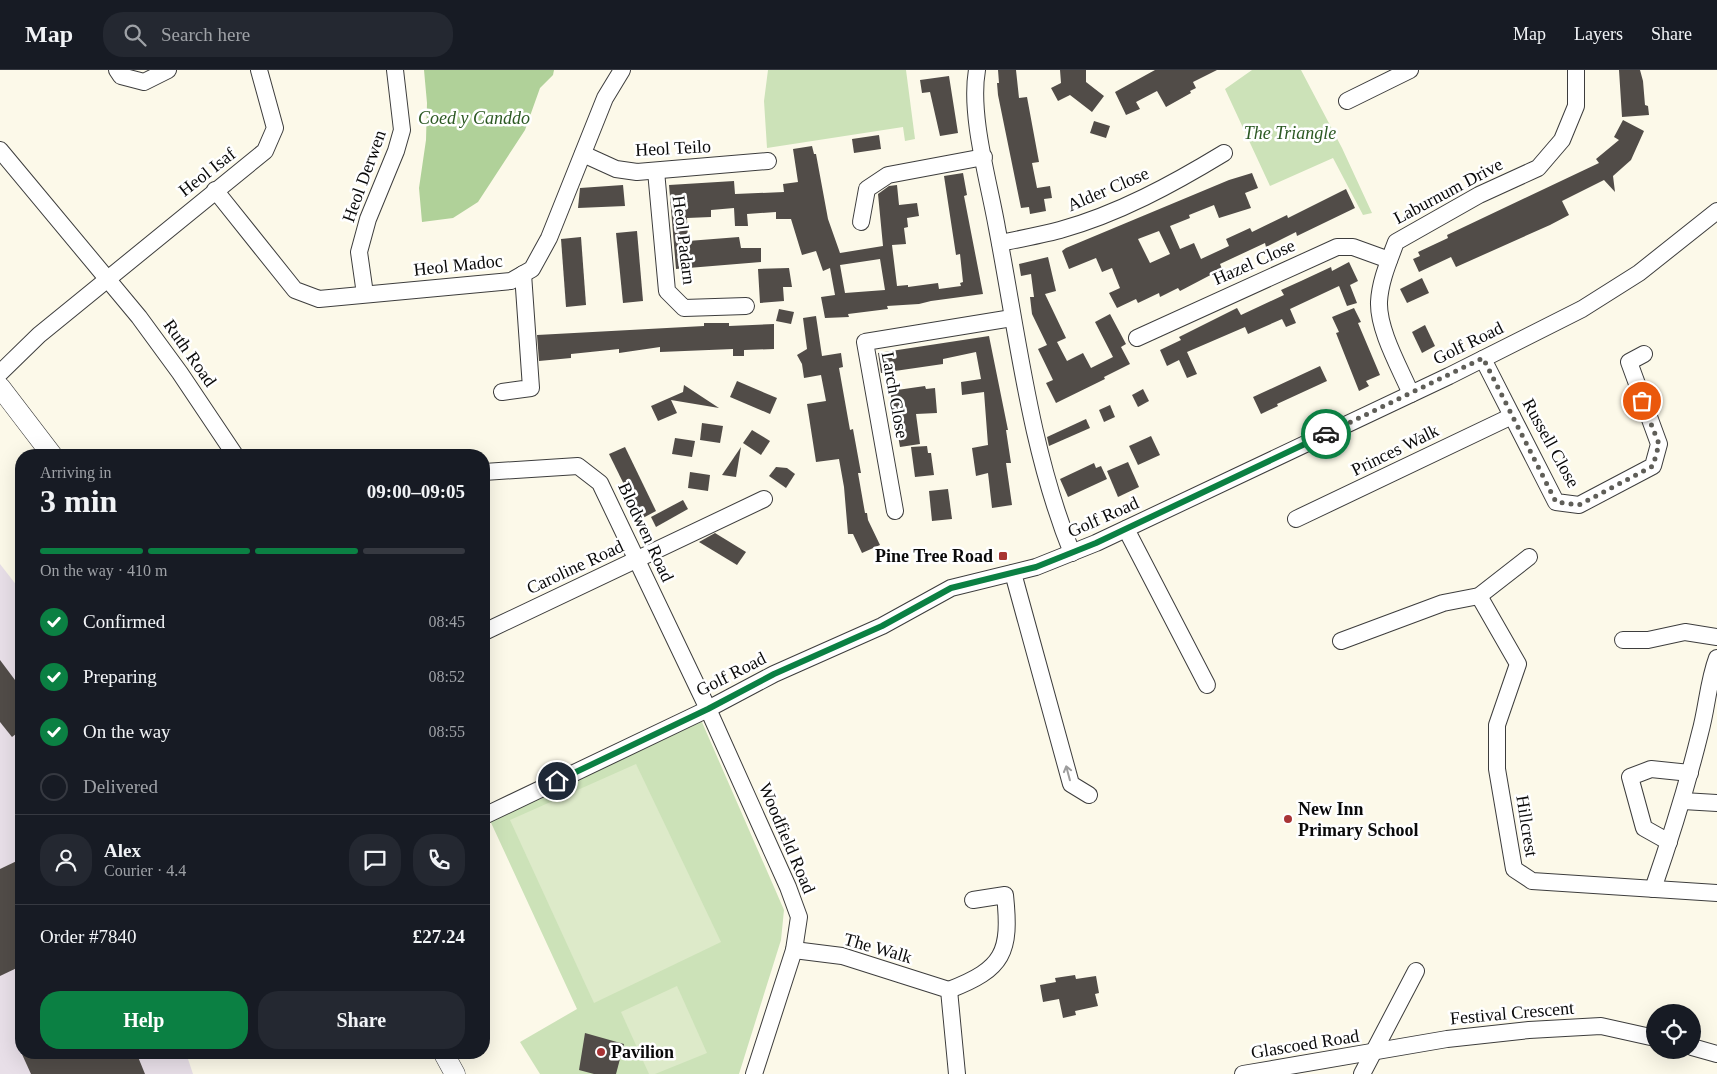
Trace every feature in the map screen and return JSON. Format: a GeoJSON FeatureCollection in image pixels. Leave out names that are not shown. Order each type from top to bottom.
{"type":"FeatureCollection","features":[{"type":"Feature","properties":{"kind":"street"},"geometry":{"type":"LineString","coordinates":[[117,70],[121,76],[144,82],[168,70]]}},
{"type":"Feature","properties":{"kind":"street","name":"Heol Isaf"},"geometry":{"type":"LineString","coordinates":[[107,278],[265,151],[275,128],[259,70]]}},
{"type":"Feature","properties":{"kind":"street","name":"Heol Derwen"},"geometry":{"type":"LineString","coordinates":[[365,294],[359,252],[368,219],[396,151],[402,130],[395,70]]}},
{"type":"Feature","properties":{"kind":"street","name":"Heol Madoc"},"geometry":{"type":"LineString","coordinates":[[215,190],[295,290],[319,299],[511,281],[532,268],[549,238],[605,98],[622,70]]}},
{"type":"Feature","properties":{"kind":"street"},"geometry":{"type":"LineString","coordinates":[[977,70],[977,116],[1012,318],[1044,471],[1054,508],[1072,553]]}},
{"type":"Feature","properties":{"kind":"street"},"geometry":{"type":"LineString","coordinates":[[1347,101],[1410,70]]}},
{"type":"Feature","properties":{"kind":"street","name":"Laburnum Drive"},"geometry":{"type":"LineString","coordinates":[[1411,394],[1385,333],[1379,303],[1384,275],[1396,242],[1479,195],[1538,168],[1562,140],[1576,106],[1576,70]]}},
{"type":"Feature","properties":{"kind":"street","name":"Ruth Road"},"geometry":{"type":"LineString","coordinates":[[0,150],[139,317],[180,373],[231,449]]}},
{"type":"Feature","properties":{"kind":"street","name":"Alder Close"},"geometry":{"type":"LineString","coordinates":[[1000,243],[1062,229],[1121,208],[1190,174],[1224,153]]}},
{"type":"Feature","properties":{"kind":"street","name":"Heol Teilo"},"geometry":{"type":"LineString","coordinates":[[582,154],[616,169],[637,172],[768,162]]}},
{"type":"Feature","properties":{"kind":"street"},"geometry":{"type":"LineString","coordinates":[[861,222],[867,189],[888,175],[984,157]]}},
{"type":"Feature","properties":{"kind":"street","name":"Heol Padarn"},"geometry":{"type":"LineString","coordinates":[[656,170],[667,291],[684,308],[746,306]]}},
{"type":"Feature","properties":{"kind":"street","name":"Golf Road"},"geometry":{"type":"LineString","coordinates":[[490,813],[708,709],[774,674],[882,626],[951,588],[1036,567],[1072,553],[1411,394],[1582,309],[1639,273],[1717,211]]}},
{"type":"Feature","properties":{"kind":"street","name":"Hazel Close"},"geometry":{"type":"LineString","coordinates":[[1137,338],[1337,247],[1353,247],[1389,260]]}},
{"type":"Feature","properties":{"kind":"street"},"geometry":{"type":"LineString","coordinates":[[502,392],[531,388],[523,274]]}},
{"type":"Feature","properties":{"kind":"street"},"geometry":{"type":"LineString","coordinates":[[0,373],[40,335],[107,278]]}},
{"type":"Feature","properties":{"kind":"street","name":"Larch Close"},"geometry":{"type":"LineString","coordinates":[[895,511],[865,342],[1012,318]]}},
{"type":"Feature","properties":{"kind":"street","name":"Russell Close"},"geometry":{"type":"LineString","coordinates":[[1483,358],[1556,502],[1579,505],[1653,466],[1659,444],[1629,362],[1644,354]]}},
{"type":"Feature","properties":{"kind":"street"},"geometry":{"type":"LineString","coordinates":[[0,387],[47,449]]}},
{"type":"Feature","properties":{"kind":"street","name":"Princes Walk"},"geometry":{"type":"LineString","coordinates":[[1296,519],[1512,416]]}},
{"type":"Feature","properties":{"kind":"street","name":"Blodwen Road"},"geometry":{"type":"LineString","coordinates":[[490,472],[578,466],[600,483],[708,709]]}},
{"type":"Feature","properties":{"kind":"street","name":"Caroline Road"},"geometry":{"type":"LineString","coordinates":[[490,629],[764,499]]}},
{"type":"Feature","properties":{"kind":"street"},"geometry":{"type":"LineString","coordinates":[[1126,529],[1207,685]]}},
{"type":"Feature","properties":{"kind":"street"},"geometry":{"type":"LineString","coordinates":[[1341,641],[1443,602],[1479,596],[1529,556]]}},
{"type":"Feature","properties":{"kind":"street"},"geometry":{"type":"LineString","coordinates":[[1014,573],[1071,784],[1089,795]]}},
{"type":"Feature","properties":{"kind":"street","name":"Hillcrest"},"geometry":{"type":"LineString","coordinates":[[1479,596],[1518,664],[1497,726],[1497,769],[1514,869],[1532,881],[1717,893]]}},
{"type":"Feature","properties":{"kind":"street"},"geometry":{"type":"LineString","coordinates":[[1623,640],[1648,640],[1685,632],[1717,637]]}},
{"type":"Feature","properties":{"kind":"street"},"geometry":{"type":"LineString","coordinates":[[1653,888],[1683,800],[1717,660]]}},
{"type":"Feature","properties":{"kind":"street","name":"Woodfield Road"},"geometry":{"type":"LineString","coordinates":[[708,709],[788,887],[799,917],[794,950],[754,1074]]}},
{"type":"Feature","properties":{"kind":"street"},"geometry":{"type":"LineString","coordinates":[[1669,842],[1644,828],[1630,777],[1651,769],[1690,773]]}},
{"type":"Feature","properties":{"kind":"street"},"geometry":{"type":"LineString","coordinates":[[1683,800],[1717,803]]}},
{"type":"Feature","properties":{"kind":"street"},"geometry":{"type":"LineString","coordinates":[[957,1074],[949,990],[977,980],[1002,956],[1008,928],[1005,895],[973,900]]}},
{"type":"Feature","properties":{"kind":"street","name":"The Walk"},"geometry":{"type":"LineString","coordinates":[[794,950],[842,956],[949,990]]}},
{"type":"Feature","properties":{"kind":"street"},"geometry":{"type":"LineString","coordinates":[[1362,1074],[1416,971]]}},
{"type":"Feature","properties":{"kind":"street","name":"Festival Crescent"},"geometry":{"type":"LineString","coordinates":[[1373,1053],[1447,1039],[1529,1030],[1602,1026],[1646,1036]]}},
{"type":"Feature","properties":{"kind":"street"},"geometry":{"type":"LineString","coordinates":[[1701,1050],[1717,1054]]}},
{"type":"Feature","properties":{"kind":"street","name":"Glascoed Road"},"geometry":{"type":"LineString","coordinates":[[1243,1074],[1373,1053]]}},
{"type":"Feature","properties":{"kind":"street"},"geometry":{"type":"LineString","coordinates":[[447,1059],[455,1074]]}},
{"type":"Feature","properties":{"kind":"shaded area"},"geometry":{"type":"Polygon","coordinates":[[[0,564],[15,583],[15,1059],[188,1059],[193,1074],[0,1074],[0,564]]]}},
{"type":"Feature","properties":{"kind":"green space","name":"Coed y Canddo"},"geometry":{"type":"Polygon","coordinates":[[[424,70],[554,70],[553,75],[540,88],[525,130],[478,202],[453,218],[422,222],[419,188],[426,140],[427,103],[424,70]]]}},
{"type":"Feature","properties":{"kind":"green space"},"geometry":{"type":"Polygon","coordinates":[[[768,70],[906,70],[915,139],[905,141],[903,127],[767,148],[764,101],[768,70]]]}},
{"type":"Feature","properties":{"kind":"green space","name":"The Triangle"},"geometry":{"type":"Polygon","coordinates":[[[1252,70],[1301,70],[1342,148],[1372,213],[1363,215],[1333,158],[1270,186],[1225,89],[1252,70]]]}},
{"type":"Feature","properties":{"kind":"green space"},"geometry":{"type":"Polygon","coordinates":[[[698,713],[784,910],[781,940],[739,1074],[540,1074],[520,1042],[577,1009],[490,820],[490,813],[698,713]]]}},
{"type":"Feature","properties":{"kind":"green space"},"geometry":{"type":"Polygon","coordinates":[[[636,764],[721,942],[594,1003],[510,820],[636,764]]]}},
{"type":"Feature","properties":{"kind":"green space"},"geometry":{"type":"Polygon","coordinates":[[[677,986],[707,1053],[655,1074],[649,1074],[621,1012],[677,986]]]}},
{"type":"Feature","properties":{"kind":"building"},"geometry":{"type":"Polygon","coordinates":[[[998,70],[1016,70],[1019,98],[1027,97],[1039,162],[1032,163],[1037,188],[1050,186],[1052,198],[1044,199],[1046,211],[1030,214],[1029,207],[1021,208],[998,95],[998,70]]]}},
{"type":"Feature","properties":{"kind":"building"},"geometry":{"type":"Polygon","coordinates":[[[1060,70],[1086,70],[1086,82],[1104,96],[1092,112],[1070,95],[1058,101],[1051,88],[1061,83],[1060,70]]]}},
{"type":"Feature","properties":{"kind":"building"},"geometry":{"type":"Polygon","coordinates":[[[1155,70],[1217,70],[1193,82],[1196,88],[1190,91],[1191,93],[1166,107],[1157,91],[1136,102],[1140,109],[1126,115],[1115,92],[1155,70]]]}},
{"type":"Feature","properties":{"kind":"building"},"geometry":{"type":"Polygon","coordinates":[[[1619,70],[1640,70],[1645,105],[1648,106],[1649,115],[1622,117],[1619,70]]]}},
{"type":"Feature","properties":{"kind":"building"},"geometry":{"type":"Polygon","coordinates":[[[949,76],[958,133],[940,136],[930,92],[922,93],[920,80],[949,76]]]}},
{"type":"Feature","properties":{"kind":"building"},"geometry":{"type":"Polygon","coordinates":[[[1623,120],[1644,131],[1631,160],[1613,176],[1615,192],[1604,180],[1562,201],[1569,215],[1550,225],[1456,267],[1451,257],[1419,272],[1413,259],[1420,256],[1418,252],[1448,238],[1447,235],[1599,163],[1596,159],[1619,140],[1614,137],[1623,120]]]}},
{"type":"Feature","properties":{"kind":"building"},"geometry":{"type":"Polygon","coordinates":[[[1094,121],[1110,126],[1106,138],[1090,133],[1094,121]]]}},
{"type":"Feature","properties":{"kind":"building"},"geometry":{"type":"Polygon","coordinates":[[[879,135],[881,149],[854,153],[852,139],[879,135]]]}},
{"type":"Feature","properties":{"kind":"building"},"geometry":{"type":"Polygon","coordinates":[[[812,146],[814,154],[816,154],[828,219],[840,253],[883,246],[878,194],[889,186],[897,185],[899,205],[917,203],[919,216],[907,218],[908,227],[904,228],[906,244],[892,245],[897,286],[908,285],[908,287],[938,283],[939,289],[961,286],[960,283],[963,282],[960,254],[956,255],[944,176],[963,173],[967,195],[964,196],[983,294],[919,304],[887,306],[888,309],[848,314],[849,317],[825,318],[821,297],[835,295],[830,268],[823,271],[816,251],[802,255],[791,219],[776,219],[776,212],[747,214],[748,226],[735,226],[734,208],[711,210],[711,217],[687,218],[688,241],[739,237],[741,248],[761,248],[761,262],[676,269],[669,185],[734,181],[735,194],[784,192],[783,184],[798,182],[793,149],[812,146]],[[880,259],[840,265],[845,293],[885,290],[880,259]]]}},
{"type":"Feature","properties":{"kind":"building"},"geometry":{"type":"Polygon","coordinates":[[[1252,173],[1258,188],[1245,193],[1251,208],[1219,218],[1214,205],[1189,215],[1190,218],[1170,226],[1180,249],[1194,243],[1201,259],[1229,246],[1226,239],[1250,228],[1252,232],[1287,215],[1288,218],[1346,189],[1355,208],[1297,236],[1296,232],[1266,247],[1265,243],[1220,264],[1222,269],[1180,291],[1178,288],[1160,297],[1159,293],[1138,303],[1136,299],[1117,308],[1109,293],[1120,288],[1112,268],[1102,272],[1096,258],[1069,269],[1062,251],[1066,248],[1229,180],[1252,173]],[[1159,231],[1138,239],[1150,263],[1170,254],[1159,231]]]}},
{"type":"Feature","properties":{"kind":"building"},"geometry":{"type":"Polygon","coordinates":[[[623,185],[625,206],[578,208],[580,188],[623,185]]]}},
{"type":"Feature","properties":{"kind":"building"},"geometry":{"type":"Polygon","coordinates":[[[637,231],[643,301],[623,303],[616,233],[637,231]]]}},
{"type":"Feature","properties":{"kind":"building"},"geometry":{"type":"Polygon","coordinates":[[[581,237],[586,305],[566,307],[561,239],[581,237]]]}},
{"type":"Feature","properties":{"kind":"building"},"geometry":{"type":"Polygon","coordinates":[[[1048,257],[1056,291],[1045,294],[1066,338],[1057,342],[1067,361],[1083,353],[1091,368],[1113,357],[1095,322],[1110,314],[1126,344],[1121,347],[1130,364],[1104,377],[1105,379],[1056,403],[1046,383],[1053,380],[1038,349],[1047,345],[1032,314],[1030,297],[1034,297],[1031,274],[1021,276],[1019,264],[1048,257]]]}},
{"type":"Feature","properties":{"kind":"building"},"geometry":{"type":"Polygon","coordinates":[[[1349,262],[1358,281],[1350,285],[1357,303],[1347,306],[1339,286],[1290,309],[1296,323],[1286,327],[1282,319],[1248,334],[1245,327],[1187,352],[1197,374],[1187,378],[1179,360],[1167,366],[1160,350],[1181,340],[1179,337],[1237,308],[1241,315],[1284,295],[1281,290],[1331,267],[1332,271],[1349,262]]]}},
{"type":"Feature","properties":{"kind":"building"},"geometry":{"type":"Polygon","coordinates":[[[789,268],[792,287],[783,287],[784,301],[760,303],[758,269],[789,268]]]}},
{"type":"Feature","properties":{"kind":"building"},"geometry":{"type":"Polygon","coordinates":[[[1422,278],[1429,293],[1407,303],[1400,289],[1422,278]]]}},
{"type":"Feature","properties":{"kind":"building"},"geometry":{"type":"Polygon","coordinates":[[[1354,308],[1361,322],[1358,323],[1380,375],[1366,381],[1369,386],[1359,391],[1336,333],[1339,332],[1332,317],[1354,308]]]}},
{"type":"Feature","properties":{"kind":"building"},"geometry":{"type":"Polygon","coordinates":[[[779,309],[794,312],[791,324],[776,321],[779,309]]]}},
{"type":"Feature","properties":{"kind":"building"},"geometry":{"type":"Polygon","coordinates":[[[816,316],[822,356],[841,353],[843,367],[839,368],[850,430],[853,429],[861,473],[858,473],[865,513],[867,513],[868,520],[880,545],[862,553],[853,534],[848,534],[844,487],[839,459],[816,462],[807,404],[826,401],[821,375],[804,378],[802,364],[797,355],[807,349],[803,318],[816,316]]]}},
{"type":"Feature","properties":{"kind":"building"},"geometry":{"type":"Polygon","coordinates":[[[704,323],[729,323],[729,326],[774,324],[774,349],[744,350],[744,356],[733,356],[733,349],[660,352],[660,347],[619,353],[619,349],[571,354],[571,358],[539,361],[537,335],[704,326],[704,323]]]}},
{"type":"Feature","properties":{"kind":"building"},"geometry":{"type":"Polygon","coordinates":[[[1425,325],[1435,346],[1422,353],[1412,332],[1425,325]]]}},
{"type":"Feature","properties":{"kind":"building"},"geometry":{"type":"Polygon","coordinates":[[[989,336],[1008,430],[1006,430],[1011,463],[1006,463],[1012,505],[992,508],[988,473],[976,476],[972,448],[988,445],[984,392],[962,395],[961,382],[981,379],[976,352],[943,359],[943,364],[881,373],[878,353],[989,336]]]}},
{"type":"Feature","properties":{"kind":"building"},"geometry":{"type":"Polygon","coordinates":[[[1320,366],[1327,381],[1277,404],[1278,406],[1261,414],[1253,397],[1320,366]]]}},
{"type":"Feature","properties":{"kind":"building"},"geometry":{"type":"Polygon","coordinates":[[[737,381],[777,398],[770,414],[730,397],[737,381]]]}},
{"type":"Feature","properties":{"kind":"building"},"geometry":{"type":"Polygon","coordinates":[[[684,385],[719,408],[671,400],[677,413],[658,421],[651,406],[683,392],[684,385]]]}},
{"type":"Feature","properties":{"kind":"building"},"geometry":{"type":"Polygon","coordinates":[[[925,386],[926,389],[935,388],[937,413],[916,414],[920,444],[900,447],[890,391],[925,386]]]}},
{"type":"Feature","properties":{"kind":"building"},"geometry":{"type":"Polygon","coordinates":[[[1143,389],[1149,401],[1138,407],[1132,395],[1143,389]]]}},
{"type":"Feature","properties":{"kind":"building"},"geometry":{"type":"Polygon","coordinates":[[[1110,405],[1115,417],[1104,422],[1099,410],[1110,405]]]}},
{"type":"Feature","properties":{"kind":"building"},"geometry":{"type":"Polygon","coordinates":[[[1086,419],[1090,428],[1049,446],[1047,437],[1086,419]]]}},
{"type":"Feature","properties":{"kind":"building"},"geometry":{"type":"Polygon","coordinates":[[[702,423],[723,426],[720,443],[700,440],[702,423]]]}},
{"type":"Feature","properties":{"kind":"building"},"geometry":{"type":"Polygon","coordinates":[[[752,430],[770,441],[761,455],[743,443],[752,430]]]}},
{"type":"Feature","properties":{"kind":"building"},"geometry":{"type":"Polygon","coordinates":[[[1151,436],[1160,455],[1138,465],[1129,446],[1151,436]]]}},
{"type":"Feature","properties":{"kind":"building"},"geometry":{"type":"Polygon","coordinates":[[[675,438],[695,441],[692,457],[672,454],[675,438]]]}},
{"type":"Feature","properties":{"kind":"building"},"geometry":{"type":"Polygon","coordinates":[[[927,446],[928,453],[931,453],[934,475],[915,477],[911,447],[927,446]]]}},
{"type":"Feature","properties":{"kind":"building"},"geometry":{"type":"Polygon","coordinates":[[[625,447],[656,511],[641,519],[609,454],[625,447]]]}},
{"type":"Feature","properties":{"kind":"building"},"geometry":{"type":"Polygon","coordinates":[[[741,447],[736,477],[722,475],[741,447]]]}},
{"type":"Feature","properties":{"kind":"building"},"geometry":{"type":"Polygon","coordinates":[[[1128,462],[1139,487],[1118,497],[1107,471],[1128,462]]]}},
{"type":"Feature","properties":{"kind":"building"},"geometry":{"type":"Polygon","coordinates":[[[1094,463],[1096,468],[1101,466],[1107,479],[1068,497],[1060,479],[1094,463]]]}},
{"type":"Feature","properties":{"kind":"building"},"geometry":{"type":"Polygon","coordinates":[[[776,467],[787,468],[795,474],[786,488],[769,476],[776,467]]]}},
{"type":"Feature","properties":{"kind":"building"},"geometry":{"type":"Polygon","coordinates":[[[690,472],[710,475],[708,491],[688,488],[690,472]]]}},
{"type":"Feature","properties":{"kind":"building"},"geometry":{"type":"Polygon","coordinates":[[[948,489],[952,519],[932,521],[929,491],[948,489]]]}},
{"type":"Feature","properties":{"kind":"building"},"geometry":{"type":"Polygon","coordinates":[[[683,500],[688,509],[656,527],[651,517],[683,500]]]}},
{"type":"Feature","properties":{"kind":"building"},"geometry":{"type":"Polygon","coordinates":[[[715,533],[746,552],[737,565],[699,542],[715,533]]]}},
{"type":"Feature","properties":{"kind":"building"},"geometry":{"type":"Polygon","coordinates":[[[0,660],[15,680],[15,735],[12,737],[0,722],[0,660]]]}},
{"type":"Feature","properties":{"kind":"building"},"geometry":{"type":"Polygon","coordinates":[[[15,862],[15,969],[0,976],[0,869],[15,862]]]}},
{"type":"Feature","properties":{"kind":"building"},"geometry":{"type":"Polygon","coordinates":[[[1075,975],[1076,979],[1096,976],[1099,993],[1095,994],[1098,1006],[1075,1011],[1076,1015],[1063,1018],[1059,999],[1043,1002],[1040,985],[1056,982],[1055,978],[1075,975]]]}},
{"type":"Feature","properties":{"kind":"building","name":"Pavilion"},"geometry":{"type":"Polygon","coordinates":[[[585,1033],[624,1044],[616,1074],[594,1074],[579,1070],[585,1033]]]}},
{"type":"Feature","properties":{"kind":"building"},"geometry":{"type":"Polygon","coordinates":[[[24,1059],[139,1059],[145,1074],[31,1074],[24,1059]]]}},
{"type":"Feature","properties":{"kind":"way so far"},"geometry":{"type":"LineString","coordinates":[[1326,434],[1483,358],[1556,502],[1579,505],[1630,480],[1653,466],[1659,444],[1642,401]]}},
{"type":"Feature","properties":{"kind":"place","name":"Pine Tree Road"},"geometry":{"type":"Point","coordinates":[1003,556]}},
{"type":"Feature","properties":{"kind":"place","name":"New Inn Primary School"},"geometry":{"type":"Point","coordinates":[1288,819]}},
{"type":"Feature","properties":{"kind":"place","name":"Pavilion"},"geometry":{"type":"Point","coordinates":[601,1052]}},
{"type":"Feature","properties":{"kind":"route"},"geometry":{"type":"LineString","coordinates":[[557,781],[708,709],[774,674],[882,626],[951,588],[1036,567],[1096,543],[1326,434]]}}]}
